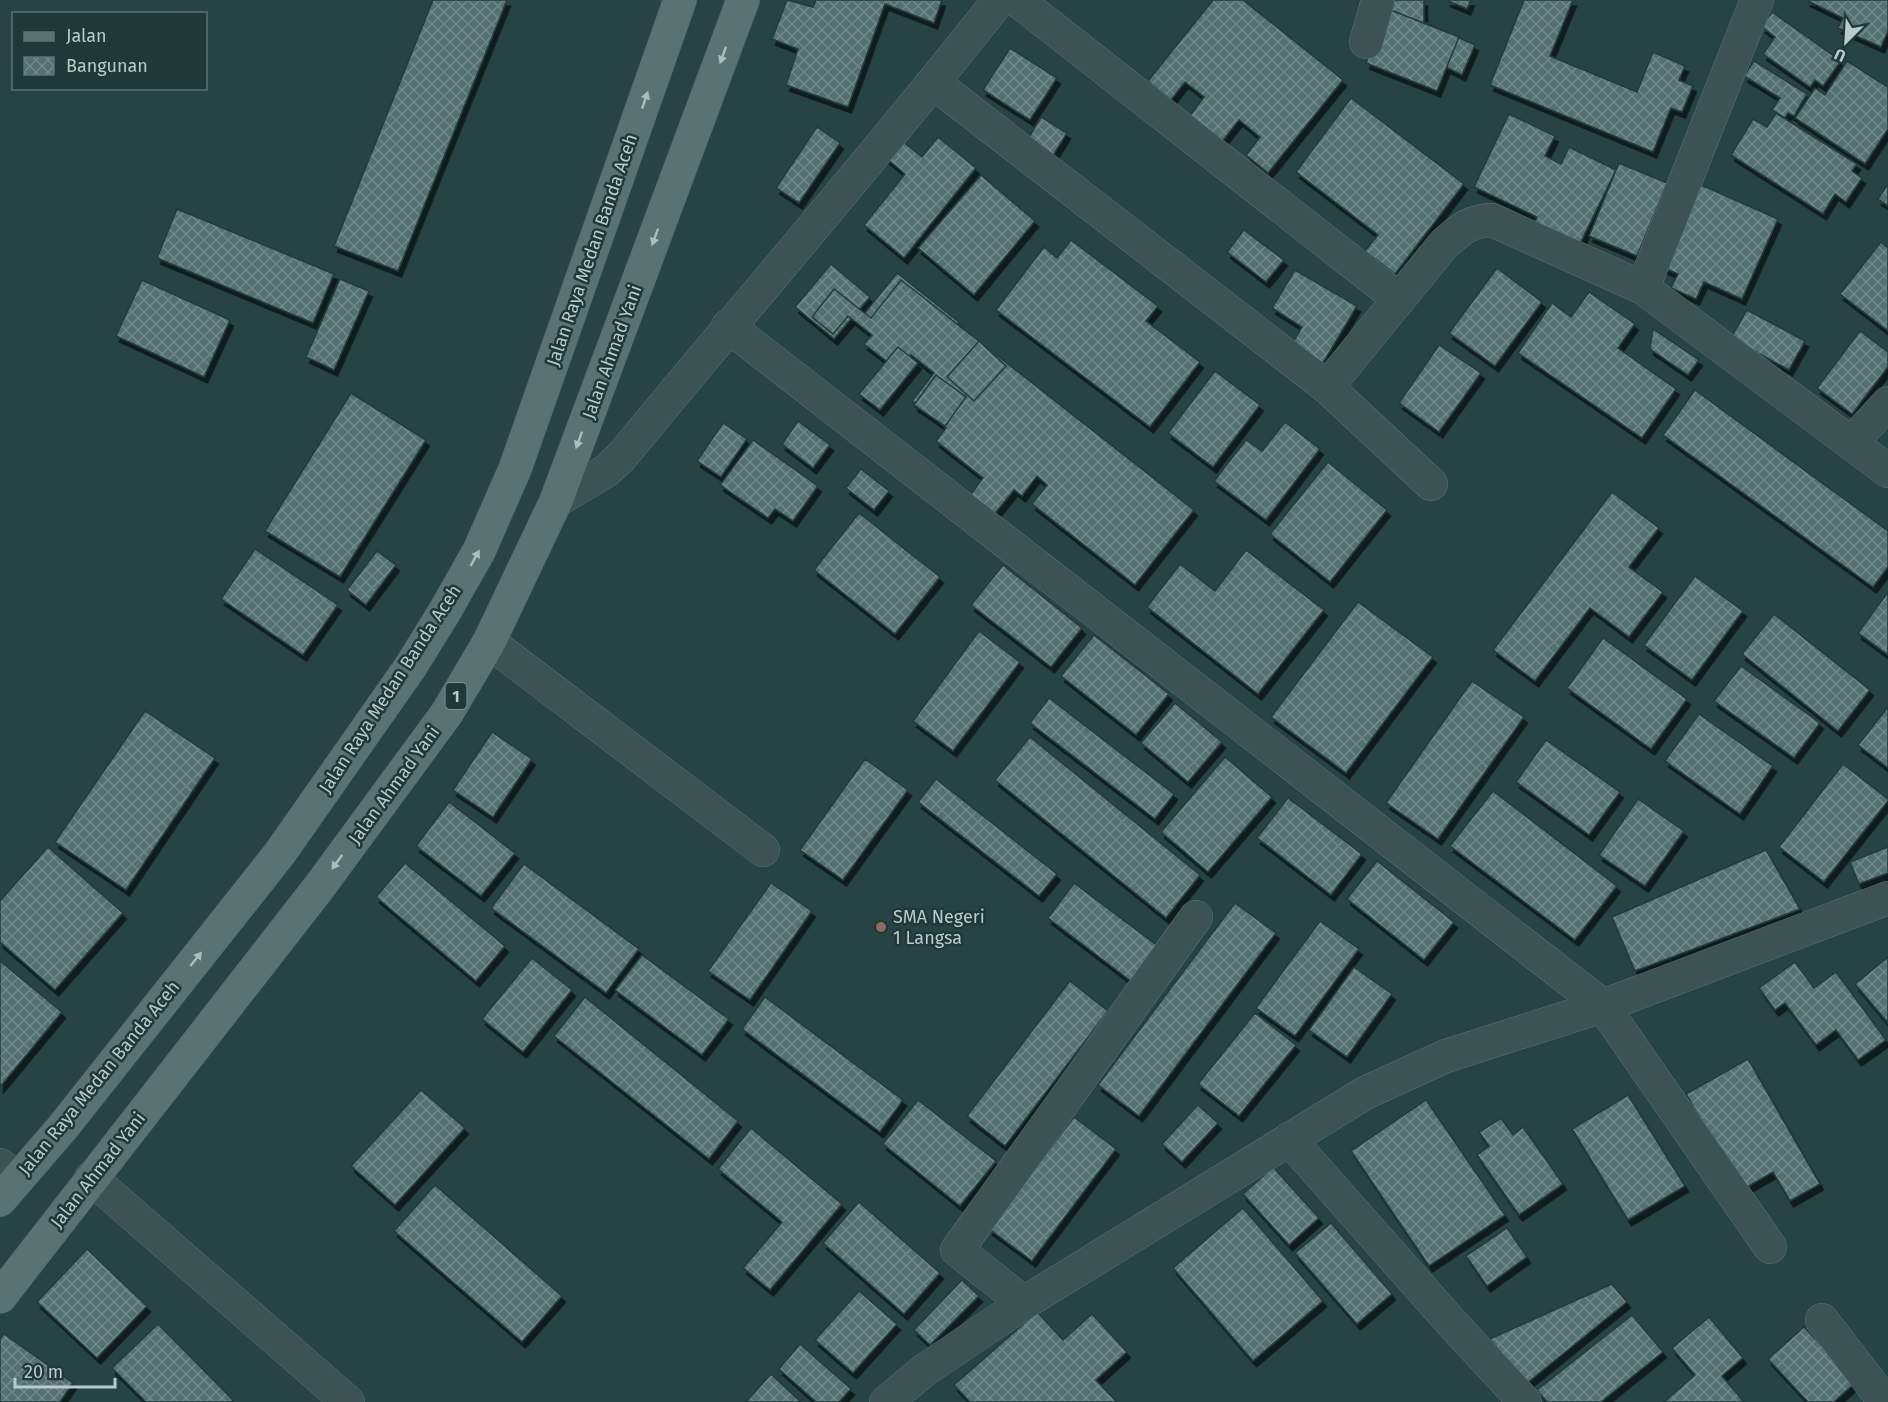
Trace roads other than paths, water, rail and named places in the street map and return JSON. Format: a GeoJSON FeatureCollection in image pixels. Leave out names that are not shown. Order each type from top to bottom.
{"type":"FeatureCollection","features":[{"type":"Feature","properties":{"kind":"main road","name":"Jalan Raya Medan Banda Aceh"},"geometry":{"type":"LineString","coordinates":[[6,1181],[63,1127],[280,853],[411,666],[446,610],[479,551],[515,469],[680,0]]}},
{"type":"Feature","properties":{"kind":"main road","name":"Jalan Ahmad Yani"},"geometry":{"type":"LineString","coordinates":[[0,1297],[327,877],[447,712],[489,642],[556,501],[743,0]]}},
{"type":"Feature","properties":{"kind":"street"},"geometry":{"type":"LineString","coordinates":[[556,501],[606,471],[622,456],[728,326],[934,83],[999,0]]}},
{"type":"Feature","properties":{"kind":"street"},"geometry":{"type":"LineString","coordinates":[[1017,0],[1399,299]]}},
{"type":"Feature","properties":{"kind":"street"},"geometry":{"type":"LineString","coordinates":[[1366,42],[1378,0]]}},
{"type":"Feature","properties":{"kind":"street"},"geometry":{"type":"LineString","coordinates":[[1643,288],[1756,0]]}},
{"type":"Feature","properties":{"kind":"street"},"geometry":{"type":"LineString","coordinates":[[934,83],[1327,387],[1431,484]]}},
{"type":"Feature","properties":{"kind":"street"},"geometry":{"type":"LineString","coordinates":[[1327,387],[1444,244],[1459,230],[1475,221],[1492,220],[1643,288],[1888,471]]}},
{"type":"Feature","properties":{"kind":"street"},"geometry":{"type":"LineString","coordinates":[[728,326],[1603,1006],[1770,1247]]}},
{"type":"Feature","properties":{"kind":"street"},"geometry":{"type":"LineString","coordinates":[[1851,443],[1888,403]]}},
{"type":"Feature","properties":{"kind":"street"},"geometry":{"type":"LineString","coordinates":[[489,642],[763,850]]}},
{"type":"Feature","properties":{"kind":"street"},"geometry":{"type":"LineString","coordinates":[[886,1402],[926,1369],[1024,1303],[1365,1093],[1446,1056],[1603,1006],[1888,898]]}},
{"type":"Feature","properties":{"kind":"street"},"geometry":{"type":"LineString","coordinates":[[1024,1303],[957,1250],[1196,917]]}},
{"type":"Feature","properties":{"kind":"street"},"geometry":{"type":"LineString","coordinates":[[1289,1139],[1525,1402]]}},
{"type":"Feature","properties":{"kind":"street"},"geometry":{"type":"LineString","coordinates":[[91,1178],[348,1402]]}},
{"type":"Feature","properties":{"kind":"street"},"geometry":{"type":"LineString","coordinates":[[1822,1320],[1885,1402]]}},
{"type":"Feature","properties":{"kind":"place","name":"SMA Negeri 1 Langsa"},"geometry":{"type":"Point","coordinates":[881,927]}}]}
